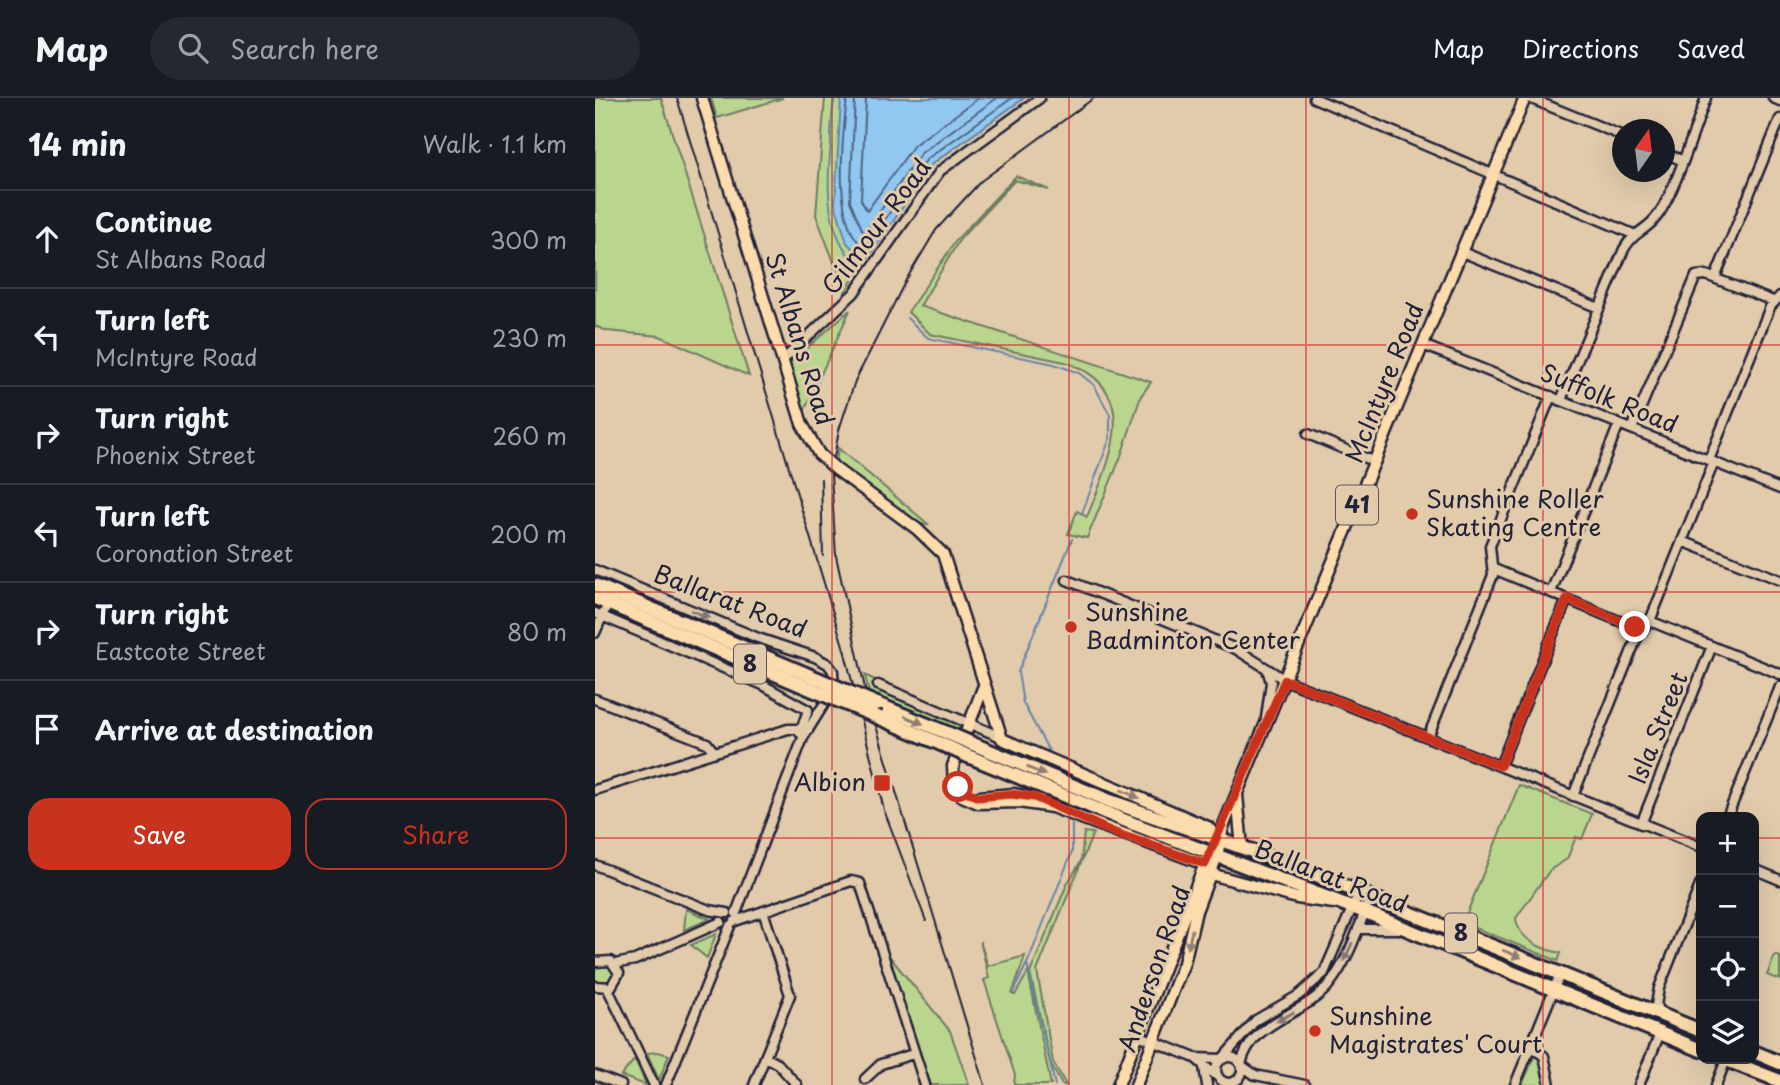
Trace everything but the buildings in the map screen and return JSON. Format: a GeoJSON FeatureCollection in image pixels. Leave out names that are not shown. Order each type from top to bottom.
{"type":"FeatureCollection","features":[{"type":"Feature","properties":{"kind":"highway"},"geometry":{"type":"LineString","coordinates":[[601,607],[614,578]]}},
{"type":"Feature","properties":{"kind":"highway","name":"Ballarat Road"},"geometry":{"type":"LineString","coordinates":[[595,585],[601,607],[816,685],[877,704],[950,741],[1145,828],[1209,864],[1354,908],[1696,1048]]}},
{"type":"Feature","properties":{"kind":"highway","name":"Ballarat Road"},"geometry":{"type":"LineString","coordinates":[[816,685],[880,718],[950,741]]}},
{"type":"Feature","properties":{"kind":"highway","name":"Ballarat Road"},"geometry":{"type":"LineString","coordinates":[[970,750],[1365,894],[1696,1029]]}},
{"type":"Feature","properties":{"kind":"highway"},"geometry":{"type":"LineString","coordinates":[[1607,1012],[1619,998]]}},
{"type":"Feature","properties":{"kind":"highway"},"geometry":{"type":"LineString","coordinates":[[1759,1054],[1780,1063]]}},
{"type":"Feature","properties":{"kind":"highway"},"geometry":{"type":"LineString","coordinates":[[1737,1064],[1780,1082]]}},
{"type":"Feature","properties":{"kind":"main road","name":"St Albans Road"},"geometry":{"type":"LineString","coordinates":[[702,98],[802,424],[819,454],[943,554],[1001,737]]}},
{"type":"Feature","properties":{"kind":"main road","name":"McIntyre Road"},"geometry":{"type":"LineString","coordinates":[[1219,839],[1527,98]]}},
{"type":"Feature","properties":{"kind":"main road","name":"St Albans Road"},"geometry":{"type":"LineString","coordinates":[[969,642],[978,683],[977,705]]}},
{"type":"Feature","properties":{"kind":"main road","name":"St Albans Road"},"geometry":{"type":"LineString","coordinates":[[983,684],[953,766],[953,779],[958,793],[972,802],[1025,800],[1052,807],[1139,842],[1209,864],[1297,898],[1354,908]]}},
{"type":"Feature","properties":{"kind":"main road"},"geometry":{"type":"LineString","coordinates":[[1001,737],[1010,744],[1208,827],[1219,839]]}},
{"type":"Feature","properties":{"kind":"main road"},"geometry":{"type":"LineString","coordinates":[[1237,794],[1242,848]]}},
{"type":"Feature","properties":{"kind":"main road"},"geometry":{"type":"LineString","coordinates":[[1139,842],[1145,828]]}},
{"type":"Feature","properties":{"kind":"main road","name":"Anderson Road"},"geometry":{"type":"LineString","coordinates":[[1118,1085],[1219,839]]}},
{"type":"Feature","properties":{"kind":"main road","name":"Anderson Road"},"geometry":{"type":"LineString","coordinates":[[1136,1085],[1184,963],[1209,864]]}},
{"type":"Feature","properties":{"kind":"street","name":"Gilmour Road"},"geometry":{"type":"LineString","coordinates":[[783,359],[852,296],[940,172],[1041,98]]}},
{"type":"Feature","properties":{"kind":"street"},"geometry":{"type":"LineString","coordinates":[[1314,98],[1633,234]]}},
{"type":"Feature","properties":{"kind":"street"},"geometry":{"type":"LineString","coordinates":[[1527,98],[1612,132]]}},
{"type":"Feature","properties":{"kind":"street"},"geometry":{"type":"LineString","coordinates":[[1561,400],[1599,307],[1633,234],[1649,225],[1659,213],[1706,98]]}},
{"type":"Feature","properties":{"kind":"street"},"geometry":{"type":"LineString","coordinates":[[1773,98],[1780,101]]}},
{"type":"Feature","properties":{"kind":"street"},"geometry":{"type":"LineString","coordinates":[[1716,278],[1779,119]]}},
{"type":"Feature","properties":{"kind":"street"},"geometry":{"type":"LineString","coordinates":[[1675,158],[1681,160]]}},
{"type":"Feature","properties":{"kind":"street"},"geometry":{"type":"LineString","coordinates":[[1462,252],[1599,307]]}},
{"type":"Feature","properties":{"kind":"street"},"geometry":{"type":"LineString","coordinates":[[1573,796],[1641,631],[1650,621],[1777,299],[1716,278],[1698,275],[1632,429]]}},
{"type":"Feature","properties":{"kind":"street","name":"Suffolk Road"},"geometry":{"type":"LineString","coordinates":[[1423,345],[1780,489]]}},
{"type":"Feature","properties":{"kind":"street"},"geometry":{"type":"LineString","coordinates":[[1428,737],[1494,569],[1490,546],[1551,396]]}},
{"type":"Feature","properties":{"kind":"street"},"geometry":{"type":"LineString","coordinates":[[1551,592],[1619,424]]}},
{"type":"Feature","properties":{"kind":"street"},"geometry":{"type":"LineString","coordinates":[[1308,434],[1375,462]]}},
{"type":"Feature","properties":{"kind":"street"},"geometry":{"type":"LineString","coordinates":[[1682,541],[1780,580]]}},
{"type":"Feature","properties":{"kind":"street"},"geometry":{"type":"LineString","coordinates":[[1494,569],[1641,631]]}},
{"type":"Feature","properties":{"kind":"street","name":"Ballarat Road"},"geometry":{"type":"LineString","coordinates":[[595,570],[758,638],[823,661],[832,668],[835,683],[813,713],[763,685],[601,607]]}},
{"type":"Feature","properties":{"kind":"street"},"geometry":{"type":"LineString","coordinates":[[1067,580],[1236,649],[1285,680],[1696,846]]}},
{"type":"Feature","properties":{"kind":"street"},"geometry":{"type":"LineString","coordinates":[[1500,766],[1567,599]]}},
{"type":"Feature","properties":{"kind":"street"},"geometry":{"type":"LineString","coordinates":[[595,633],[601,607]]}},
{"type":"Feature","properties":{"kind":"street"},"geometry":{"type":"LineString","coordinates":[[1650,621],[1780,674]]}},
{"type":"Feature","properties":{"kind":"street","name":"Isla Street"},"geometry":{"type":"LineString","coordinates":[[1641,824],[1713,646]]}},
{"type":"Feature","properties":{"kind":"street"},"geometry":{"type":"LineString","coordinates":[[1263,732],[1271,682],[1267,669]]}},
{"type":"Feature","properties":{"kind":"street"},"geometry":{"type":"LineString","coordinates":[[879,685],[1001,737]]}},
{"type":"Feature","properties":{"kind":"street"},"geometry":{"type":"LineString","coordinates":[[1730,812],[1780,687]]}},
{"type":"Feature","properties":{"kind":"street"},"geometry":{"type":"LineString","coordinates":[[595,699],[707,743],[714,752]]}},
{"type":"Feature","properties":{"kind":"street"},"geometry":{"type":"LineString","coordinates":[[666,1085],[721,945],[728,920],[740,897],[790,770],[801,735],[813,713]]}},
{"type":"Feature","properties":{"kind":"street"},"geometry":{"type":"LineString","coordinates":[[595,790],[780,732],[801,735]]}},
{"type":"Feature","properties":{"kind":"street"},"geometry":{"type":"LineString","coordinates":[[595,865],[728,920]]}},
{"type":"Feature","properties":{"kind":"street"},"geometry":{"type":"LineString","coordinates":[[1759,871],[1780,880]]}},
{"type":"Feature","properties":{"kind":"street"},"geometry":{"type":"LineString","coordinates":[[654,1085],[611,987],[617,968],[728,920],[749,916],[848,882],[858,881],[863,889],[925,1085]]}},
{"type":"Feature","properties":{"kind":"street"},"geometry":{"type":"LineString","coordinates":[[1218,1080],[1216,1067],[1256,1020],[1299,995],[1318,980],[1330,962],[1354,908],[1365,894]]}},
{"type":"Feature","properties":{"kind":"street"},"geometry":{"type":"LineString","coordinates":[[1638,1005],[1650,1000],[1658,988],[1696,895]]}},
{"type":"Feature","properties":{"kind":"street"},"geometry":{"type":"LineString","coordinates":[[1234,1083],[1242,1074],[1245,1048],[1255,1037],[1310,1004],[1327,987],[1346,958],[1359,929],[1354,908]]}},
{"type":"Feature","properties":{"kind":"street"},"geometry":{"type":"LineString","coordinates":[[754,1085],[790,995],[763,911]]}},
{"type":"Feature","properties":{"kind":"street"},"geometry":{"type":"LineString","coordinates":[[1359,929],[1409,930]]}},
{"type":"Feature","properties":{"kind":"street"},"geometry":{"type":"LineString","coordinates":[[595,962],[605,959],[617,968]]}},
{"type":"Feature","properties":{"kind":"street"},"geometry":{"type":"LineString","coordinates":[[1515,1085],[1560,974]]}},
{"type":"Feature","properties":{"kind":"street"},"geometry":{"type":"LineString","coordinates":[[595,986],[611,987]]}},
{"type":"Feature","properties":{"kind":"street"},"geometry":{"type":"LineString","coordinates":[[1658,988],[1656,1006],[1660,1014]]}},
{"type":"Feature","properties":{"kind":"street"},"geometry":{"type":"LineString","coordinates":[[1639,1085],[1660,1033]]}},
{"type":"Feature","properties":{"kind":"street"},"geometry":{"type":"LineString","coordinates":[[1137,1035],[1195,1058],[1234,1058],[1255,1075],[1305,1085]]}},
{"type":"Feature","properties":{"kind":"street"},"geometry":{"type":"LineString","coordinates":[[1531,1047],[1543,1056],[1550,1085]]}},
{"type":"Feature","properties":{"kind":"street"},"geometry":{"type":"LineString","coordinates":[[865,1079],[881,1064],[913,1054]]}},
{"type":"Feature","properties":{"kind":"street"},"geometry":{"type":"LineString","coordinates":[[765,1057],[778,1064],[797,1085]]}},
{"type":"Feature","properties":{"kind":"street"},"geometry":{"type":"LineString","coordinates":[[1195,1058],[1218,1080],[1224,1082],[1271,1078]]}},
{"type":"Feature","properties":{"kind":"street"},"geometry":{"type":"LineString","coordinates":[[1716,1085],[1723,1064]]}},
{"type":"Feature","properties":{"kind":"street"},"geometry":{"type":"LineString","coordinates":[[1204,1067],[1207,1085]]}},
{"type":"Feature","properties":{"kind":"street"},"geometry":{"type":"LineString","coordinates":[[595,1075],[621,1085]]}},
{"type":"Feature","properties":{"kind":"green space"},"geometry":{"type":"Polygon","coordinates":[[[595,98],[661,98],[749,376],[660,336],[607,331],[595,326],[595,98]]]}},
{"type":"Feature","properties":{"kind":"green space"},"geometry":{"type":"Polygon","coordinates":[[[711,98],[783,98],[717,118],[711,98]]]}},
{"type":"Feature","properties":{"kind":"green space"},"geometry":{"type":"Polygon","coordinates":[[[825,98],[1024,98],[932,164],[845,291],[816,215],[825,98]]]}},
{"type":"Feature","properties":{"kind":"green space"},"geometry":{"type":"Polygon","coordinates":[[[1016,176],[1049,190],[1015,180],[960,239],[920,306],[1151,382],[1141,396],[1120,459],[1087,538],[1068,534],[1077,511],[1087,517],[1111,451],[1115,429],[1113,408],[1106,390],[1090,374],[1065,362],[930,334],[908,312],[957,239],[1016,176]]]}},
{"type":"Feature","properties":{"kind":"green space"},"geometry":{"type":"Polygon","coordinates":[[[850,310],[803,414],[788,365],[850,310]]]}},
{"type":"Feature","properties":{"kind":"green space"},"geometry":{"type":"Polygon","coordinates":[[[838,448],[928,524],[919,525],[836,464],[838,448]]]}},
{"type":"Feature","properties":{"kind":"green space"},"geometry":{"type":"Polygon","coordinates":[[[865,675],[959,723],[960,734],[870,697],[865,675]]]}},
{"type":"Feature","properties":{"kind":"green space"},"geometry":{"type":"Polygon","coordinates":[[[1519,785],[1592,814],[1582,839],[1576,837],[1567,859],[1550,870],[1516,918],[1521,932],[1532,943],[1561,953],[1558,961],[1463,923],[1519,785]]]}},
{"type":"Feature","properties":{"kind":"green space"},"geometry":{"type":"Polygon","coordinates":[[[1084,832],[1093,833],[1037,971],[1053,1062],[1066,1085],[1062,1085],[1051,1065],[1030,973],[1067,884],[1081,861],[1084,832]]]}},
{"type":"Feature","properties":{"kind":"green space"},"geometry":{"type":"Polygon","coordinates":[[[686,909],[710,919],[684,930],[686,909]]]}},
{"type":"Feature","properties":{"kind":"green space"},"geometry":{"type":"Polygon","coordinates":[[[716,934],[707,958],[691,945],[716,934]]]}},
{"type":"Feature","properties":{"kind":"green space"},"geometry":{"type":"Polygon","coordinates":[[[980,941],[988,966],[1025,956],[1012,994],[1015,995],[1028,972],[1051,1085],[1014,1085],[1015,1075],[984,980],[989,978],[980,941]]]}},
{"type":"Feature","properties":{"kind":"green space"},"geometry":{"type":"Polygon","coordinates":[[[886,952],[950,1031],[969,1085],[931,1085],[886,952]]]}},
{"type":"Feature","properties":{"kind":"green space"},"geometry":{"type":"Polygon","coordinates":[[[1775,955],[1780,957],[1780,980],[1767,975],[1775,955]]]}},
{"type":"Feature","properties":{"kind":"green space"},"geometry":{"type":"Polygon","coordinates":[[[604,961],[617,969],[612,984],[595,981],[595,966],[604,961]]]}},
{"type":"Feature","properties":{"kind":"green space"},"geometry":{"type":"Polygon","coordinates":[[[647,1053],[669,1055],[659,1080],[647,1053]]]}},
{"type":"Feature","properties":{"kind":"green space"},"geometry":{"type":"Polygon","coordinates":[[[1535,1055],[1540,1057],[1548,1078],[1547,1085],[1522,1085],[1535,1055]]]}},
{"type":"Feature","properties":{"kind":"green space"},"geometry":{"type":"Polygon","coordinates":[[[635,1059],[646,1085],[621,1076],[635,1059]]]}},
{"type":"Feature","properties":{"kind":"water"},"geometry":{"type":"Polygon","coordinates":[[[841,98],[1024,98],[932,164],[866,261],[847,243],[835,204],[841,98]]]}},
{"type":"Feature","properties":{"kind":"waterway"},"geometry":{"type":"LineString","coordinates":[[835,98],[831,120],[830,207],[838,237],[857,266]]}},
{"type":"Feature","properties":{"kind":"waterway"},"geometry":{"type":"LineString","coordinates":[[907,318],[928,338],[1054,364],[1079,373],[1094,385],[1110,415],[1110,438],[1082,513]]}},
{"type":"Feature","properties":{"kind":"waterway"},"geometry":{"type":"LineString","coordinates":[[1050,753],[1023,703],[1018,672],[1072,539]]}},
{"type":"Feature","properties":{"kind":"waterway"},"geometry":{"type":"LineString","coordinates":[[1055,1085],[1027,964],[1072,852],[1072,824]]}},
{"type":"Feature","properties":{"kind":"waterway"},"geometry":{"type":"LineString","coordinates":[[1013,993],[1026,965]]}},
{"type":"Feature","properties":{"kind":"railway"},"geometry":{"type":"LineString","coordinates":[[677,98],[844,649],[884,810],[926,921]]}},
{"type":"Feature","properties":{"kind":"railway"},"geometry":{"type":"LineString","coordinates":[[985,1085],[866,693],[836,556],[831,475],[839,430],[855,381],[906,280],[936,230],[981,181],[1094,98]]}},
{"type":"Feature","properties":{"kind":"railway"},"geometry":{"type":"LineString","coordinates":[[821,479],[823,556]]}},
{"type":"Feature","properties":{"kind":"place","name":"Sunshine Roller Skating Centre"},"geometry":{"type":"Point","coordinates":[1412,514]}},
{"type":"Feature","properties":{"kind":"place","name":"Sunshine Badminton Center"},"geometry":{"type":"Point","coordinates":[1071,627]}},
{"type":"Feature","properties":{"kind":"place","name":"Albion"},"geometry":{"type":"Point","coordinates":[882,783]}},
{"type":"Feature","properties":{"kind":"place","name":"Sunshine Magistrates' Court"},"geometry":{"type":"Point","coordinates":[1315,1031]}},
{"type":"Feature","properties":{"kind":"route"},"geometry":{"type":"LineString","coordinates":[[958,787],[963,792],[978,797],[1011,794],[1034,797],[1115,833],[1205,864],[1219,839],[1285,680],[1500,766],[1567,599],[1635,627]]}}]}
